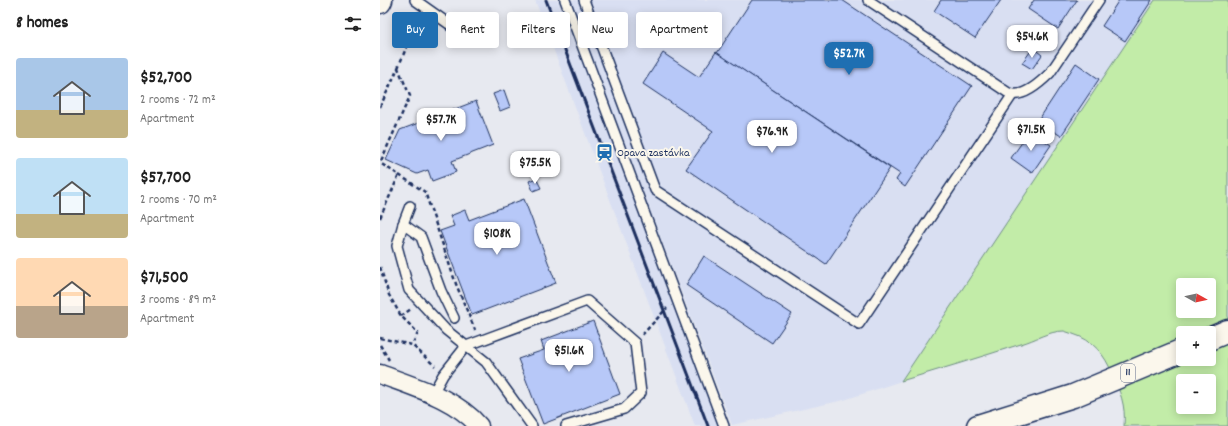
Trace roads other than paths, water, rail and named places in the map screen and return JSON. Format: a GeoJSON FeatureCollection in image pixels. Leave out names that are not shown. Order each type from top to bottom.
{"type":"FeatureCollection","features":[{"type":"Feature","properties":{"kind":"main road"},"geometry":{"type":"LineString","coordinates":[[1216,336],[1228,332]]}},
{"type":"Feature","properties":{"kind":"main road","name":"11"},"geometry":{"type":"LineString","coordinates":[[978,426],[1073,396],[1176,353]]}},
{"type":"Feature","properties":{"kind":"street"},"geometry":{"type":"LineString","coordinates":[[386,369],[454,406],[467,414],[479,426]]}},
{"type":"Feature","properties":{"kind":"lane"},"geometry":{"type":"LineString","coordinates":[[415,0],[446,21]]}},
{"type":"Feature","properties":{"kind":"lane"},"geometry":{"type":"LineString","coordinates":[[565,0],[724,426]]}},
{"type":"Feature","properties":{"kind":"lane"},"geometry":{"type":"LineString","coordinates":[[584,0],[655,190],[859,324],[1013,94]]}},
{"type":"Feature","properties":{"kind":"lane"},"geometry":{"type":"LineString","coordinates":[[868,0],[1013,94],[1033,87],[1041,82],[1050,73],[1099,0]]}},
{"type":"Feature","properties":{"kind":"lane"},"geometry":{"type":"LineString","coordinates":[[410,206],[397,246],[409,290],[446,330],[486,362],[532,426]]}},
{"type":"Feature","properties":{"kind":"lane"},"geometry":{"type":"LineString","coordinates":[[403,224],[421,237],[441,290],[454,318]]}},
{"type":"Feature","properties":{"kind":"lane"},"geometry":{"type":"LineString","coordinates":[[432,395],[444,375],[466,346],[587,301],[636,344],[641,393],[624,409],[566,426]]}},
{"type":"Feature","properties":{"kind":"railway"},"geometry":{"type":"LineString","coordinates":[[546,0],[708,426]]}},
{"type":"Feature","properties":{"kind":"place","name":"Opava zastávka"},"geometry":{"type":"Point","coordinates":[604,153]}}]}
